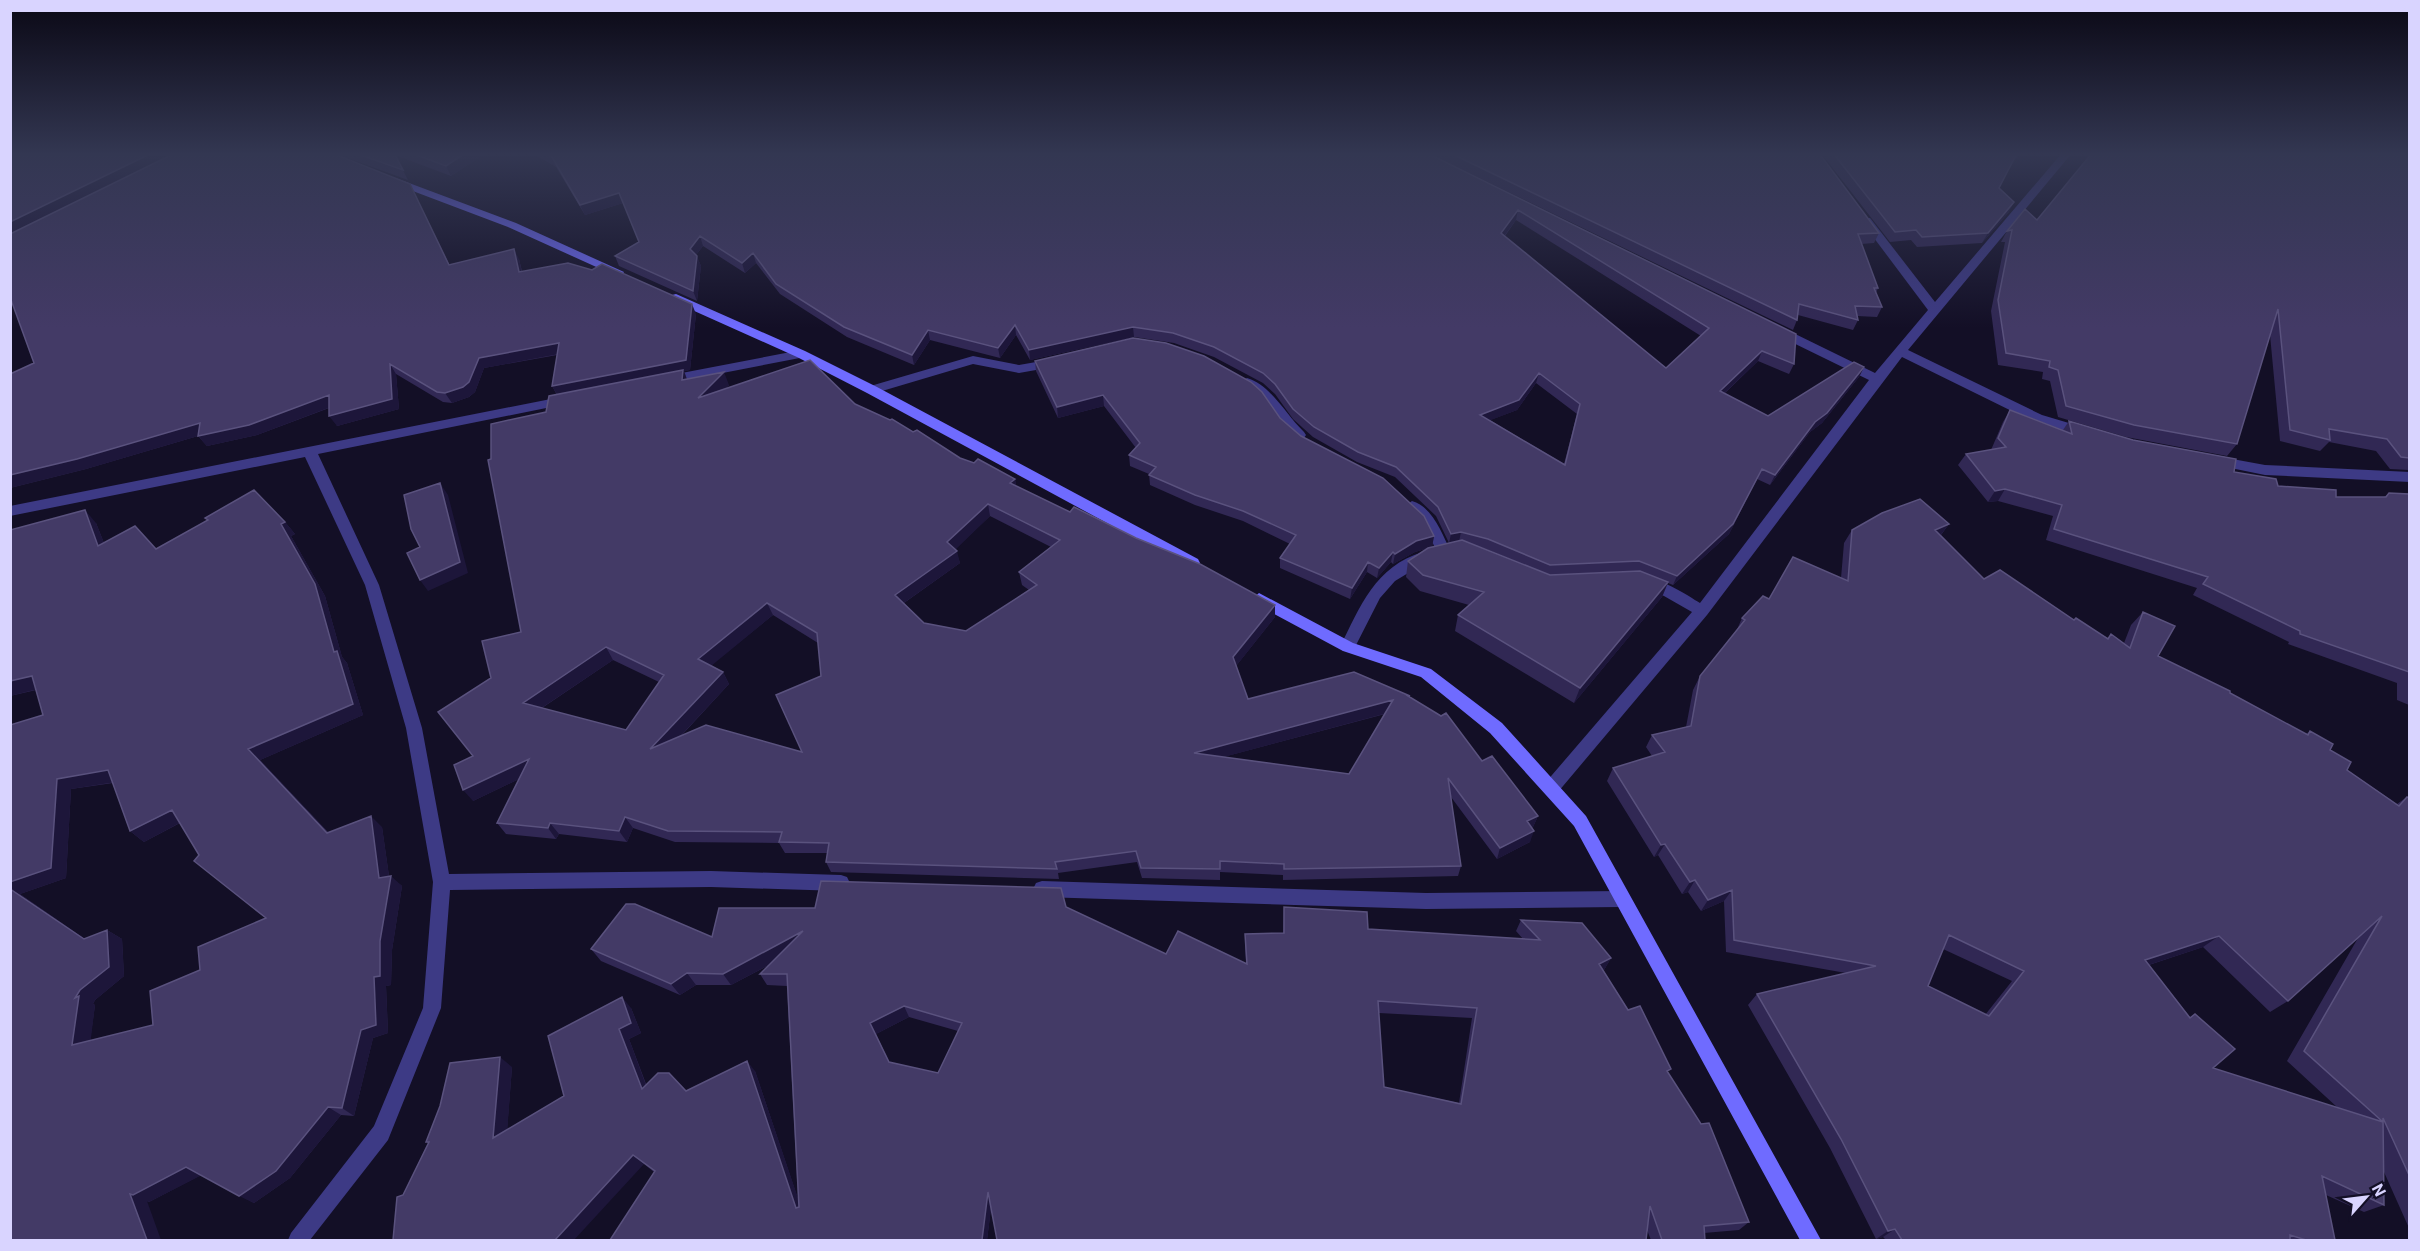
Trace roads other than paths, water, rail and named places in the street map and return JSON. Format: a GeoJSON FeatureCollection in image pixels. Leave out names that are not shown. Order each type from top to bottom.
{"type":"FeatureCollection","features":[{"type":"Feature","properties":{"kind":"street"},"geometry":{"type":"LineString","coordinates":[[476,211],[630,277]]}},
{"type":"Feature","properties":{"kind":"street"},"geometry":{"type":"LineString","coordinates":[[1860,211],[1935,310]]}},
{"type":"Feature","properties":{"kind":"street"},"geometry":{"type":"LineString","coordinates":[[1552,787],[1702,611],[1877,379],[2018,211]]}},
{"type":"Feature","properties":{"kind":"street"},"geometry":{"type":"LineString","coordinates":[[662,292],[801,354],[872,390],[1203,569]]}},
{"type":"Feature","properties":{"kind":"street"},"geometry":{"type":"LineString","coordinates":[[1770,326],[1877,379]]}},
{"type":"Feature","properties":{"kind":"street"},"geometry":{"type":"LineString","coordinates":[[1900,351],[2037,418],[2103,437]]}},
{"type":"Feature","properties":{"kind":"street"},"geometry":{"type":"LineString","coordinates":[[649,384],[801,354]]}},
{"type":"Feature","properties":{"kind":"street"},"geometry":{"type":"LineString","coordinates":[[872,390],[973,360],[1019,369],[1072,358]]}},
{"type":"Feature","properties":{"kind":"street"},"geometry":{"type":"LineString","coordinates":[[1234,375],[1257,387],[1268,398],[1286,424],[1307,442]]}},
{"type":"Feature","properties":{"kind":"street"},"geometry":{"type":"LineString","coordinates":[[10,511],[578,397]]}},
{"type":"Feature","properties":{"kind":"street"},"geometry":{"type":"LineString","coordinates":[[298,1240],[381,1133],[432,1008],[442,882],[414,728],[372,585],[309,450]]}},
{"type":"Feature","properties":{"kind":"street"},"geometry":{"type":"LineString","coordinates":[[2206,459],[2265,470],[2409,477]]}},
{"type":"Feature","properties":{"kind":"street"},"geometry":{"type":"LineString","coordinates":[[1348,647],[1374,594],[1390,578],[1420,557],[1451,551],[1429,522],[1402,496]]}},
{"type":"Feature","properties":{"kind":"street"},"geometry":{"type":"LineString","coordinates":[[1635,579],[1669,592],[1702,611]]}},
{"type":"Feature","properties":{"kind":"street"},"geometry":{"type":"LineString","coordinates":[[1245,591],[1348,647],[1426,673],[1496,728],[1552,787],[1580,821],[1811,1240]]}},
{"type":"Feature","properties":{"kind":"street"},"geometry":{"type":"LineString","coordinates":[[442,882],[711,879],[854,883]]}},
{"type":"Feature","properties":{"kind":"street"},"geometry":{"type":"LineString","coordinates":[[1020,888],[1426,901],[1621,899]]}}]}
